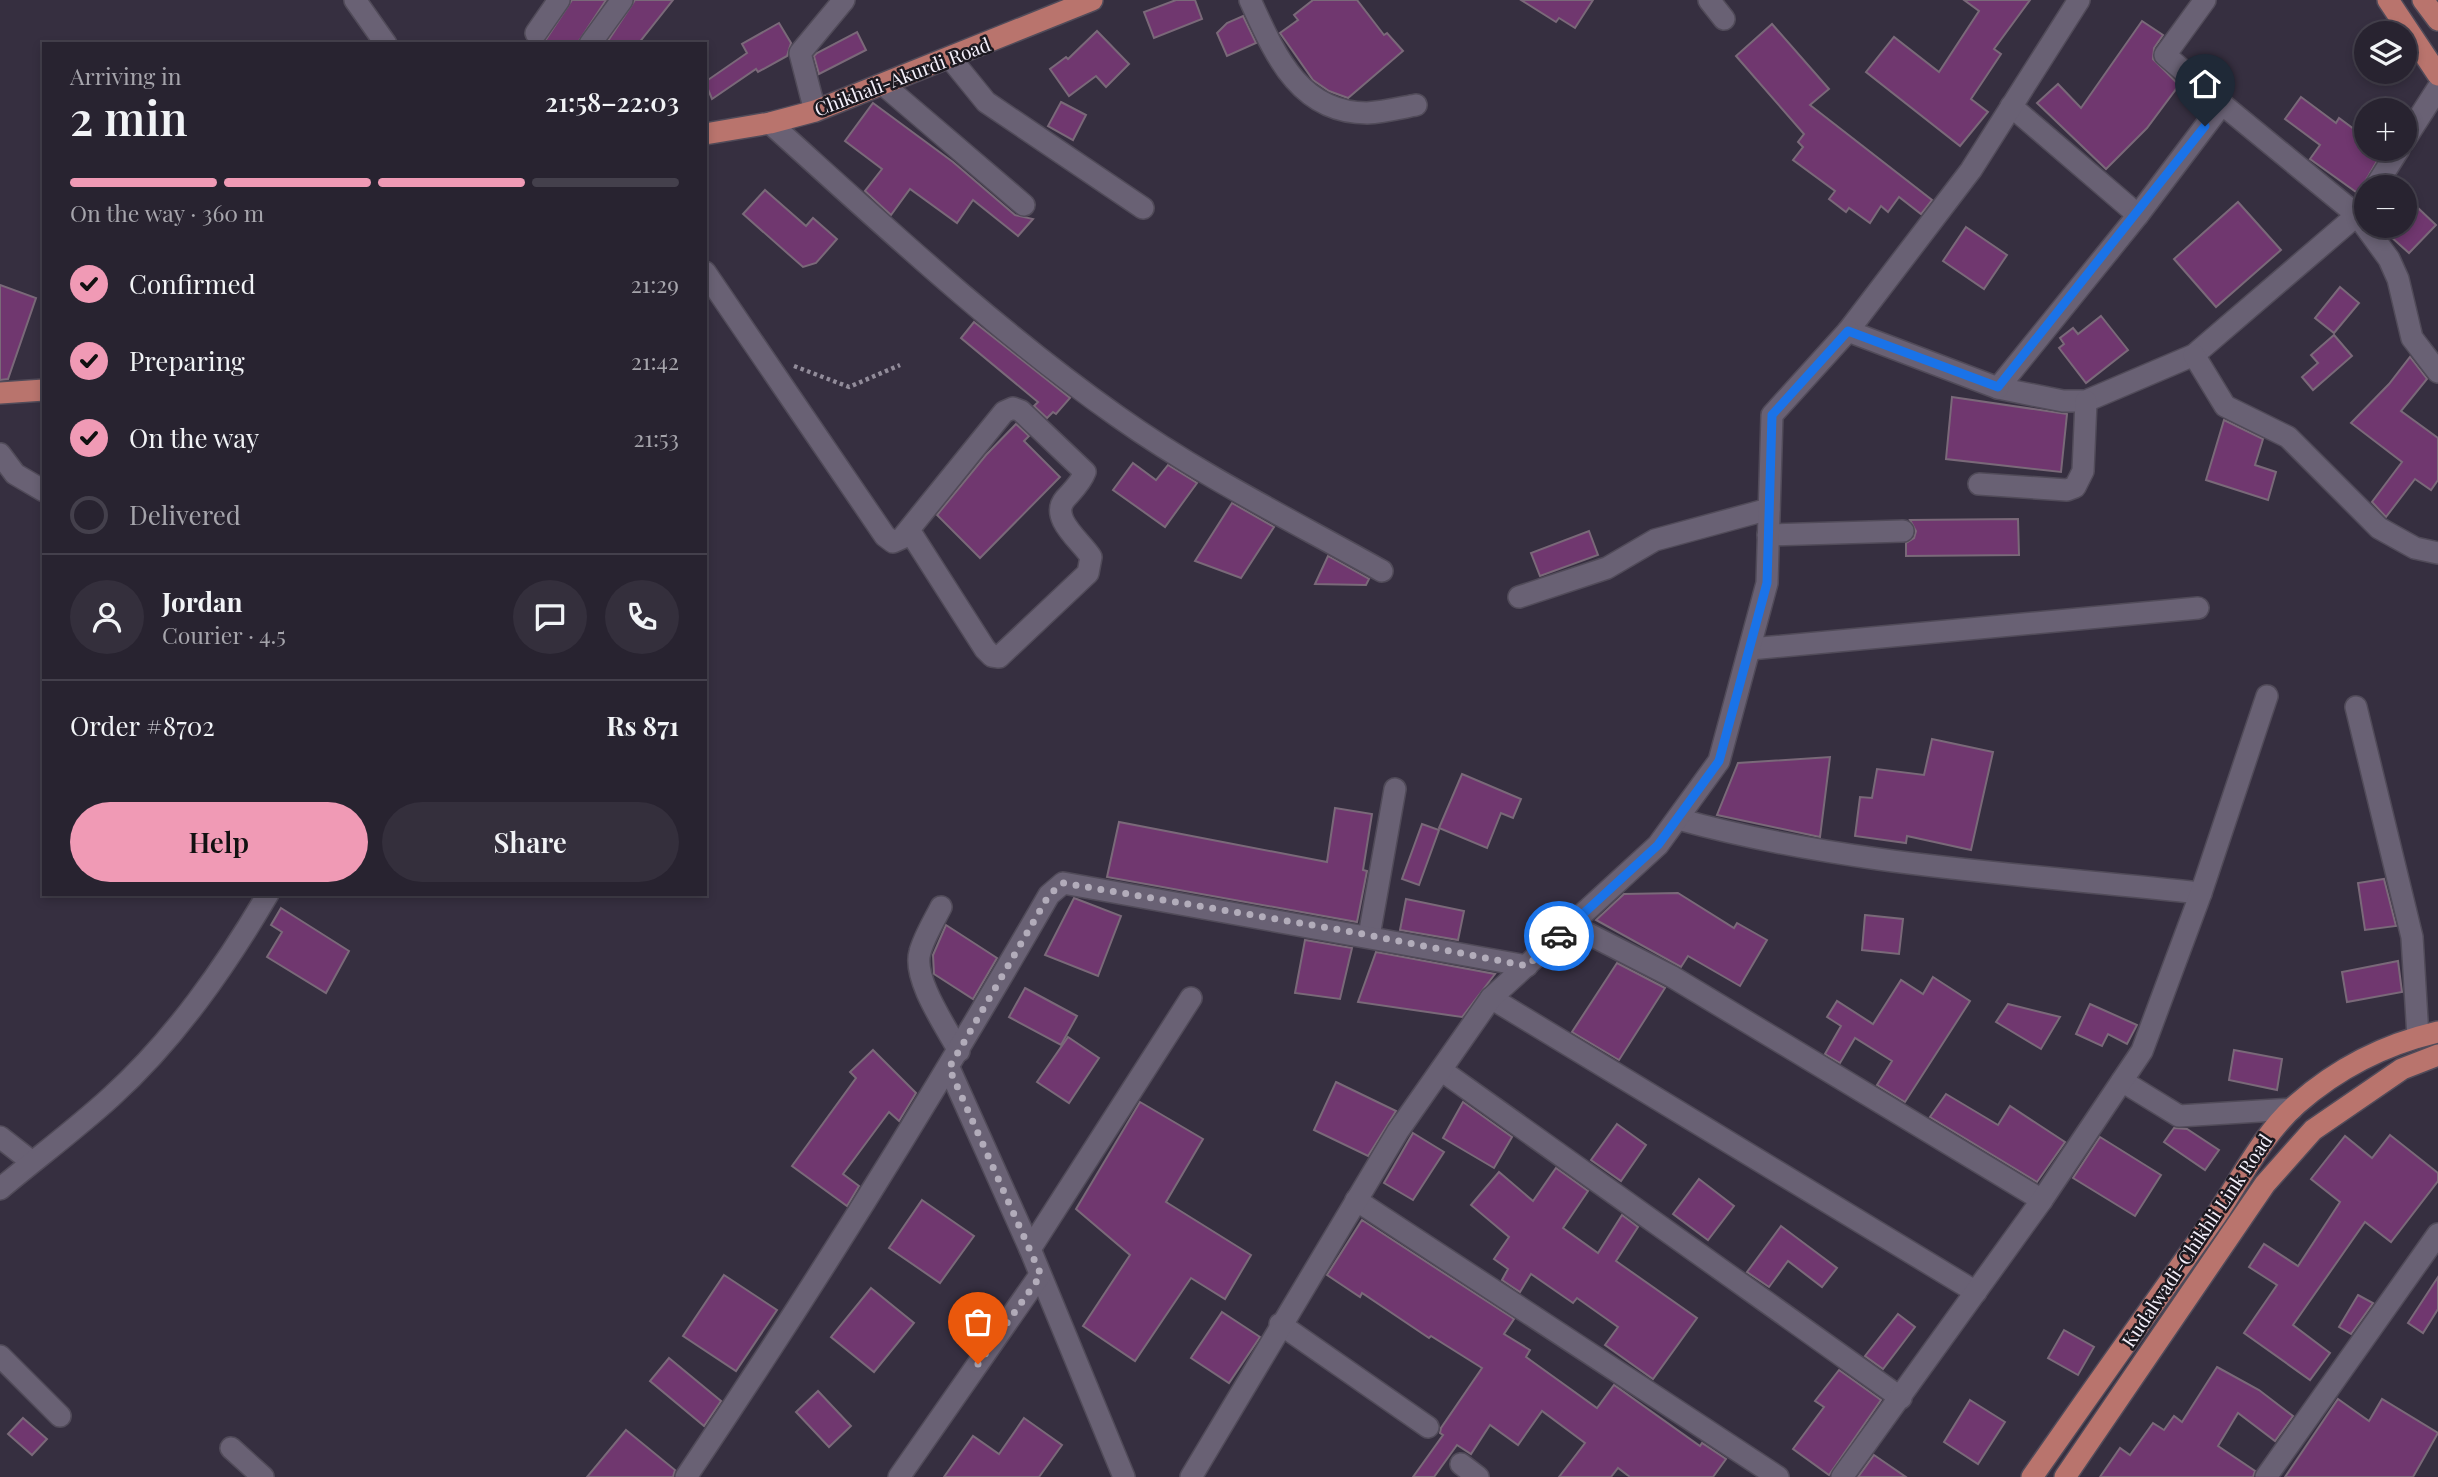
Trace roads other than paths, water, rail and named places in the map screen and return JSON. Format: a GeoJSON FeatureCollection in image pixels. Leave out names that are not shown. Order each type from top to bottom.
{"type":"FeatureCollection","features":[{"type":"Feature","properties":{"kind":"main road","name":"Chikhali-Akurdi Road"},"geometry":{"type":"LineString","coordinates":[[707,134],[770,123],[815,111],[884,86],[1092,0]]}},
{"type":"Feature","properties":{"kind":"main road"},"geometry":{"type":"LineString","coordinates":[[2388,0],[2438,75]]}},
{"type":"Feature","properties":{"kind":"main road"},"geometry":{"type":"LineString","coordinates":[[2423,0],[2438,20]]}},
{"type":"Feature","properties":{"kind":"main road"},"geometry":{"type":"LineString","coordinates":[[0,393],[42,390]]}},
{"type":"Feature","properties":{"kind":"main road","name":"Kudalwadi-Chikhli Link Road"},"geometry":{"type":"LineString","coordinates":[[2032,1477],[2232,1193],[2266,1136],[2292,1109],[2350,1064],[2428,1034]]}},
{"type":"Feature","properties":{"kind":"main road","name":"Kudalwadi-Chikhli Link Road"},"geometry":{"type":"LineString","coordinates":[[2065,1477],[2265,1184],[2313,1130],[2402,1069],[2438,1055]]}},
{"type":"Feature","properties":{"kind":"street"},"geometry":{"type":"LineString","coordinates":[[355,0],[385,42]]}},
{"type":"Feature","properties":{"kind":"street"},"geometry":{"type":"LineString","coordinates":[[536,33],[559,0]]}},
{"type":"Feature","properties":{"kind":"street"},"geometry":{"type":"LineString","coordinates":[[591,42],[622,0]]}},
{"type":"Feature","properties":{"kind":"street"},"geometry":{"type":"LineString","coordinates":[[815,111],[800,53],[844,0]]}},
{"type":"Feature","properties":{"kind":"street"},"geometry":{"type":"LineString","coordinates":[[1250,0],[1290,78],[1323,100],[1344,109],[1367,113],[1416,105]]}},
{"type":"Feature","properties":{"kind":"street"},"geometry":{"type":"LineString","coordinates":[[1709,0],[1724,19]]}},
{"type":"Feature","properties":{"kind":"street"},"geometry":{"type":"LineString","coordinates":[[1191,1477],[1280,1324],[1398,1131],[1491,998],[1658,845],[1719,761],[1767,583],[1772,415],[1848,331],[1971,170],[2079,0]]}},
{"type":"Feature","properties":{"kind":"street"},"geometry":{"type":"LineString","coordinates":[[2205,0],[2165,55],[2222,104],[2354,202]]}},
{"type":"Feature","properties":{"kind":"street"},"geometry":{"type":"LineString","coordinates":[[951,59],[986,102],[1143,208]]}},
{"type":"Feature","properties":{"kind":"street"},"geometry":{"type":"LineString","coordinates":[[884,86],[1024,205]]}},
{"type":"Feature","properties":{"kind":"street"},"geometry":{"type":"LineString","coordinates":[[2417,121],[2438,88]]}},
{"type":"Feature","properties":{"kind":"street"},"geometry":{"type":"LineString","coordinates":[[1998,387],[2138,215],[2222,104]]}},
{"type":"Feature","properties":{"kind":"street"},"geometry":{"type":"LineString","coordinates":[[2011,106],[2138,215]]}},
{"type":"Feature","properties":{"kind":"street"},"geometry":{"type":"LineString","coordinates":[[770,123],[908,246],[1117,416],[1206,473],[1382,571]]}},
{"type":"Feature","properties":{"kind":"street"},"geometry":{"type":"LineString","coordinates":[[1848,331],[1998,387],[2063,401],[2086,401],[2194,355],[2354,215]]}},
{"type":"Feature","properties":{"kind":"street"},"geometry":{"type":"LineString","coordinates":[[2378,238],[2398,279],[2412,338],[2438,372]]}},
{"type":"Feature","properties":{"kind":"street"},"geometry":{"type":"LineString","coordinates":[[707,275],[885,536],[892,542],[909,530],[1004,412],[1013,408],[1021,411],[1085,472],[1060,505],[1059,512],[1091,557],[1088,573],[999,657],[992,656],[985,649],[909,530]]}},
{"type":"Feature","properties":{"kind":"street"},"geometry":{"type":"LineString","coordinates":[[2194,355],[2225,406],[2288,437],[2379,528],[2415,548],[2438,553]]}},
{"type":"Feature","properties":{"kind":"street"},"geometry":{"type":"LineString","coordinates":[[1979,484],[2067,490],[2076,487],[2083,471],[2086,401]]}},
{"type":"Feature","properties":{"kind":"street"},"geometry":{"type":"LineString","coordinates":[[0,454],[15,474],[42,490]]}},
{"type":"Feature","properties":{"kind":"street"},"geometry":{"type":"LineString","coordinates":[[1519,597],[1607,568],[1655,540],[1769,509]]}},
{"type":"Feature","properties":{"kind":"street"},"geometry":{"type":"LineString","coordinates":[[1769,535],[1903,531]]}},
{"type":"Feature","properties":{"kind":"street"},"geometry":{"type":"LineString","coordinates":[[1749,649],[2198,608]]}},
{"type":"Feature","properties":{"kind":"street"},"geometry":{"type":"LineString","coordinates":[[1842,1477],[2042,1200],[2122,1081],[2152,1028],[2267,696]]}},
{"type":"Feature","properties":{"kind":"street"},"geometry":{"type":"LineString","coordinates":[[2356,706],[2412,937],[2428,1034]]}},
{"type":"Feature","properties":{"kind":"street"},"geometry":{"type":"LineString","coordinates":[[1369,936],[1395,789]]}},
{"type":"Feature","properties":{"kind":"street"},"geometry":{"type":"LineString","coordinates":[[1678,818],[1741,836],[1844,855],[2201,892]]}},
{"type":"Feature","properties":{"kind":"street"},"geometry":{"type":"LineString","coordinates":[[687,1477],[778,1340],[954,1059],[1049,895],[1063,883],[1527,966]]}},
{"type":"Feature","properties":{"kind":"street"},"geometry":{"type":"LineString","coordinates":[[0,1189],[113,1096],[217,977],[267,896]]}},
{"type":"Feature","properties":{"kind":"street"},"geometry":{"type":"LineString","coordinates":[[941,907],[920,951],[918,965],[922,980],[1124,1477]]}},
{"type":"Feature","properties":{"kind":"street"},"geometry":{"type":"LineString","coordinates":[[1571,925],[1671,976],[2042,1200]]}},
{"type":"Feature","properties":{"kind":"street"},"geometry":{"type":"LineString","coordinates":[[1491,998],[1976,1293]]}},
{"type":"Feature","properties":{"kind":"street"},"geometry":{"type":"LineString","coordinates":[[1030,1249],[1191,999]]}},
{"type":"Feature","properties":{"kind":"street"},"geometry":{"type":"LineString","coordinates":[[1441,1070],[1900,1398]]}},
{"type":"Feature","properties":{"kind":"street"},"geometry":{"type":"LineString","coordinates":[[2122,1081],[2179,1116],[2292,1109]]}},
{"type":"Feature","properties":{"kind":"street"},"geometry":{"type":"LineString","coordinates":[[0,1137],[32,1162]]}},
{"type":"Feature","properties":{"kind":"street"},"geometry":{"type":"LineString","coordinates":[[1356,1200],[1778,1477]]}},
{"type":"Feature","properties":{"kind":"street"},"geometry":{"type":"LineString","coordinates":[[2266,1477],[2438,1234]]}},
{"type":"Feature","properties":{"kind":"street"},"geometry":{"type":"LineString","coordinates":[[899,1477],[1041,1275]]}},
{"type":"Feature","properties":{"kind":"street"},"geometry":{"type":"LineString","coordinates":[[1280,1324],[1428,1427]]}},
{"type":"Feature","properties":{"kind":"street"},"geometry":{"type":"LineString","coordinates":[[0,1356],[60,1416]]}},
{"type":"Feature","properties":{"kind":"street"},"geometry":{"type":"LineString","coordinates":[[231,1448],[263,1477]]}}]}
